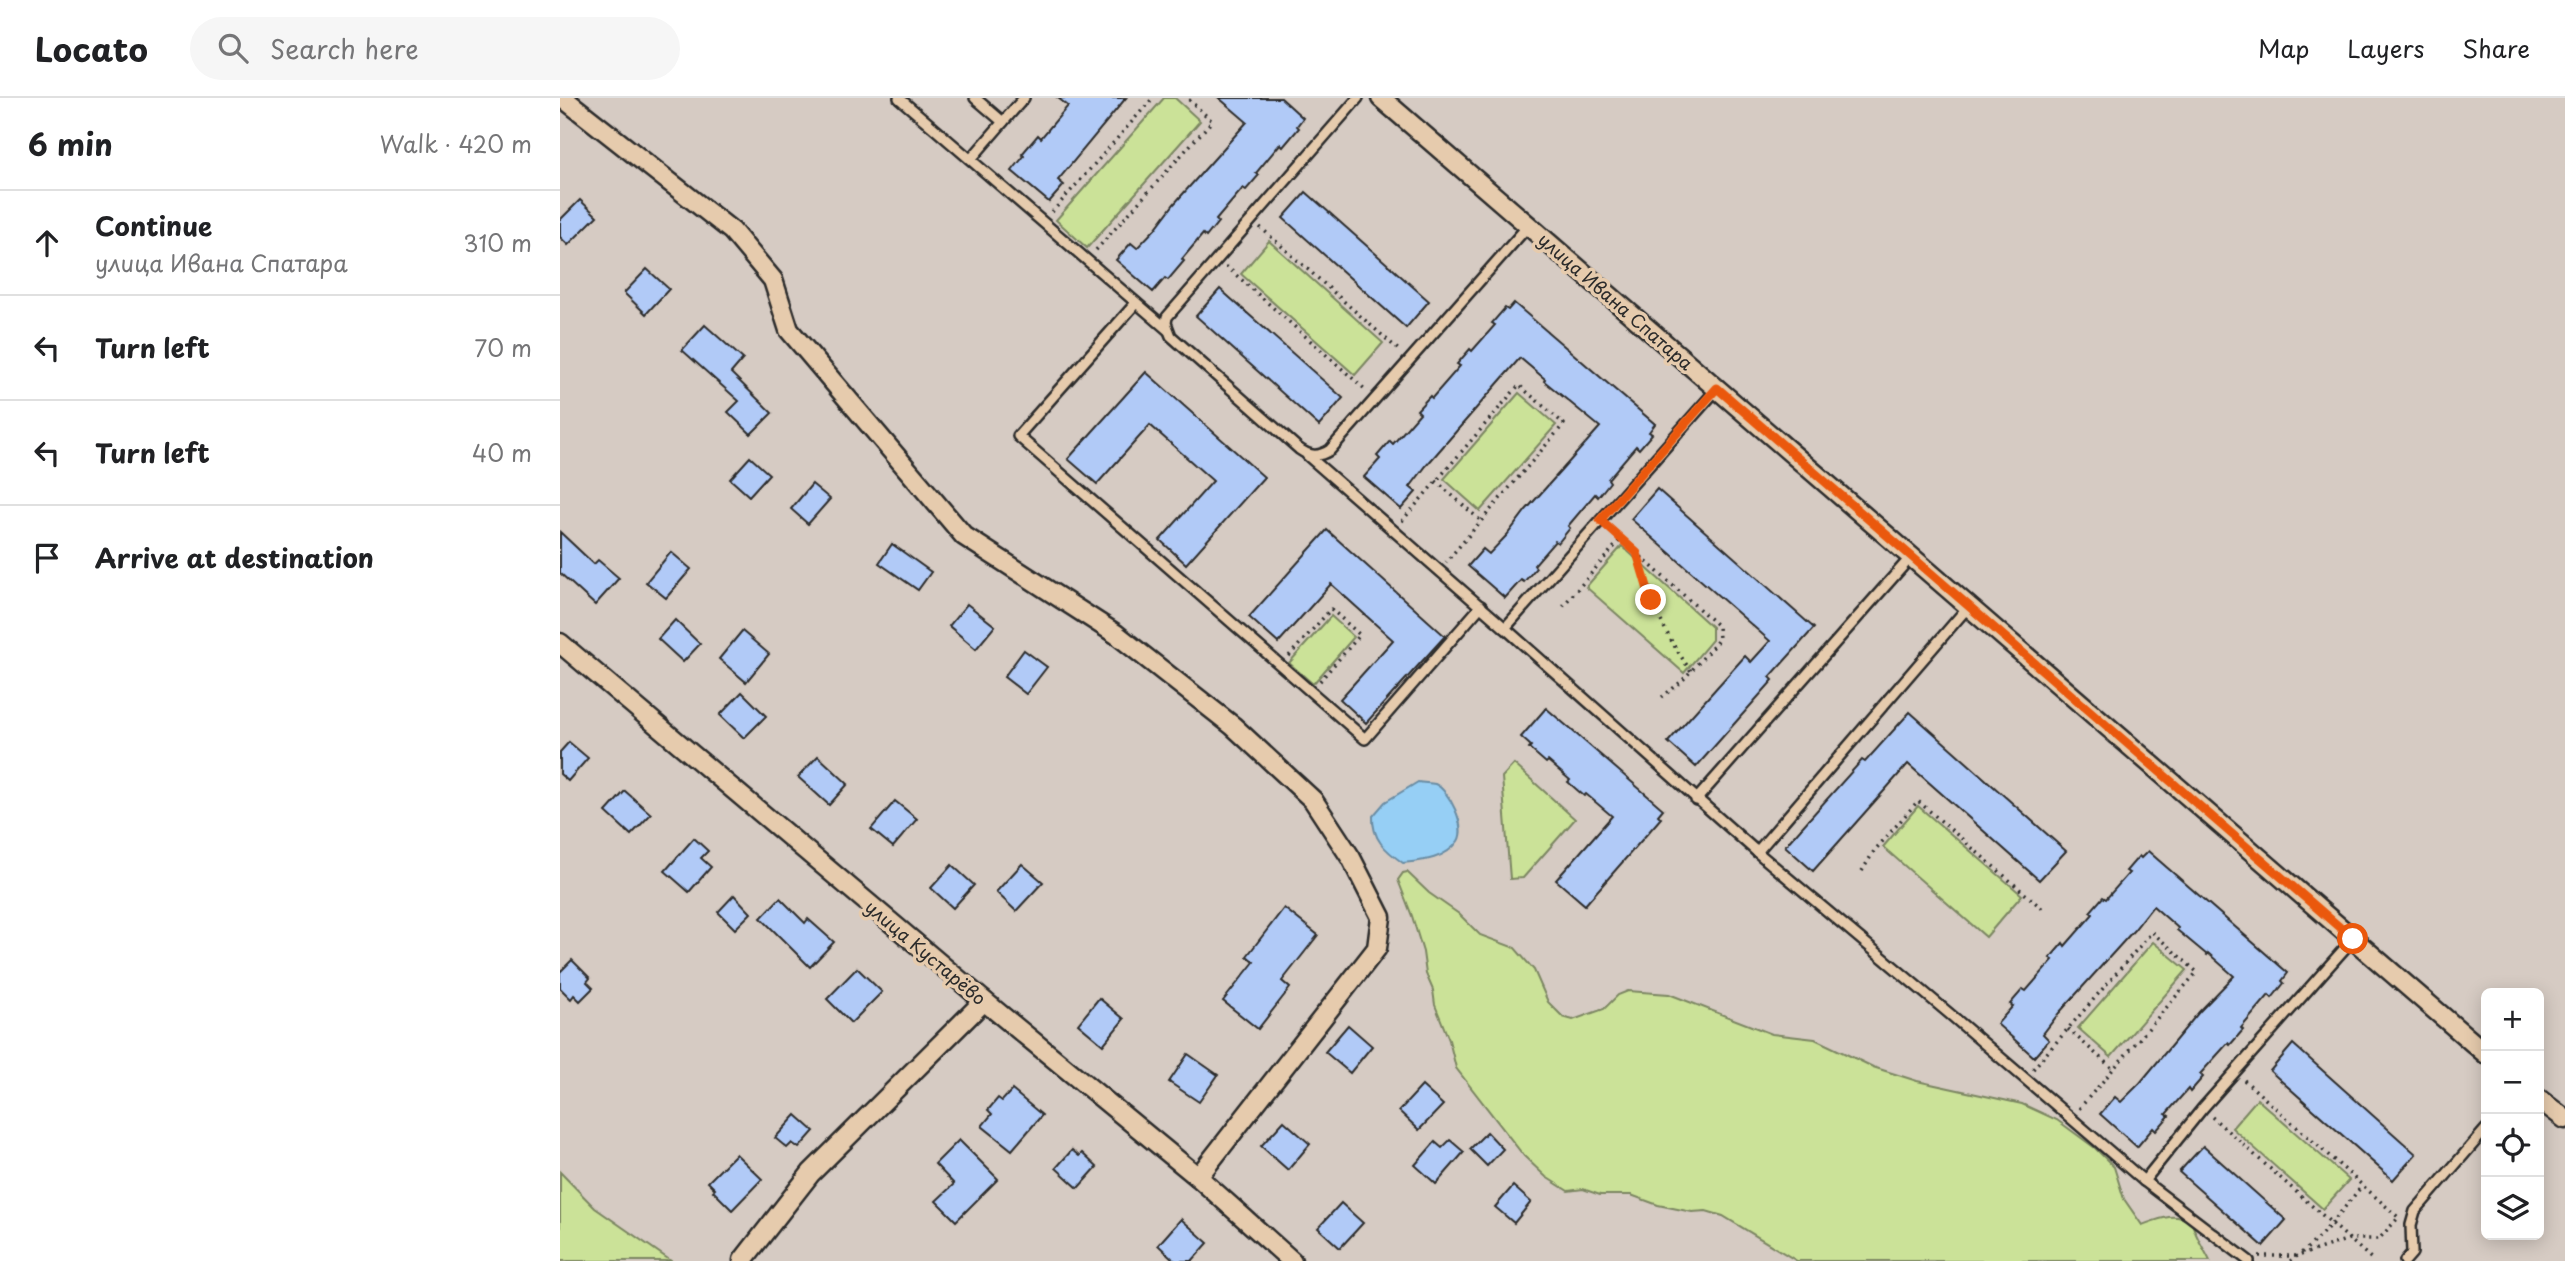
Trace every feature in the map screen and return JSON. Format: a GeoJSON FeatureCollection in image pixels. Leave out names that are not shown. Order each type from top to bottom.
{"type":"FeatureCollection","features":[{"type":"Feature","properties":{"kind":"street"},"geometry":{"type":"LineString","coordinates":[[564,98],[732,231],[773,280],[789,330],[964,536],[1116,634],[1233,726],[1313,800],[1351,858],[1381,916],[1377,948],[1198,1177]]}},
{"type":"Feature","properties":{"kind":"street","name":"улица Ивана Спатара"},"geometry":{"type":"LineString","coordinates":[[1381,98],[2483,1051]]}},
{"type":"Feature","properties":{"kind":"street","name":"улица Кустарёво"},"geometry":{"type":"LineString","coordinates":[[560,643],[984,1001],[1198,1177],[1292,1261]]}},
{"type":"Feature","properties":{"kind":"street"},"geometry":{"type":"LineString","coordinates":[[743,1260],[811,1173],[984,1001]]}},
{"type":"Feature","properties":{"kind":"street"},"geometry":{"type":"LineString","coordinates":[[2544,1103],[2565,1119]]}},
{"type":"Feature","properties":{"kind":"lane"},"geometry":{"type":"LineString","coordinates":[[899,98],[1168,330]]}},
{"type":"Feature","properties":{"kind":"lane"},"geometry":{"type":"LineString","coordinates":[[975,98],[1003,122]]}},
{"type":"Feature","properties":{"kind":"lane"},"geometry":{"type":"LineString","coordinates":[[971,159],[1024,98]]}},
{"type":"Feature","properties":{"kind":"lane"},"geometry":{"type":"LineString","coordinates":[[1358,98],[1171,310],[1167,317],[1171,336],[1505,628],[1696,800],[2144,1181],[2249,1261]]}},
{"type":"Feature","properties":{"kind":"lane"},"geometry":{"type":"LineString","coordinates":[[1306,454],[1315,456],[1329,450],[1528,226]]}},
{"type":"Feature","properties":{"kind":"lane"},"geometry":{"type":"LineString","coordinates":[[1136,303],[1018,436],[1365,739],[1480,606]]}},
{"type":"Feature","properties":{"kind":"lane"},"geometry":{"type":"LineString","coordinates":[[1505,628],[1717,388]]}},
{"type":"Feature","properties":{"kind":"lane"},"geometry":{"type":"LineString","coordinates":[[1696,800],[1911,557]]}},
{"type":"Feature","properties":{"kind":"lane"},"geometry":{"type":"LineString","coordinates":[[1757,852],[1968,607]]}},
{"type":"Feature","properties":{"kind":"lane"},"geometry":{"type":"LineString","coordinates":[[2144,1181],[2202,1109],[2353,939]]}},
{"type":"Feature","properties":{"kind":"lane"},"geometry":{"type":"LineString","coordinates":[[2405,1261],[2412,1253],[2413,1215],[2419,1205],[2481,1135]]}},
{"type":"Feature","properties":{"kind":"path"},"geometry":{"type":"LineString","coordinates":[[1044,222],[1153,98]]}},
{"type":"Feature","properties":{"kind":"path"},"geometry":{"type":"LineString","coordinates":[[1087,260],[1212,121],[1187,98]]}},
{"type":"Feature","properties":{"kind":"path"},"geometry":{"type":"LineString","coordinates":[[1251,219],[1410,360]]}},
{"type":"Feature","properties":{"kind":"path"},"geometry":{"type":"LineString","coordinates":[[1217,258],[1376,398]]}},
{"type":"Feature","properties":{"kind":"path"},"geometry":{"type":"LineString","coordinates":[[1394,530],[1519,385],[1563,424],[1439,570]]}},
{"type":"Feature","properties":{"kind":"path"},"geometry":{"type":"LineString","coordinates":[[1436,481],[1480,521]]}},
{"type":"Feature","properties":{"kind":"path"},"geometry":{"type":"LineString","coordinates":[[1600,520],[1718,626],[1719,638],[1715,644],[1691,671],[1662,697]]}},
{"type":"Feature","properties":{"kind":"path"},"geometry":{"type":"LineString","coordinates":[[1563,606],[1621,539]]}},
{"type":"Feature","properties":{"kind":"path"},"geometry":{"type":"LineString","coordinates":[[1637,553],[1645,585],[1657,615],[1691,671]]}},
{"type":"Feature","properties":{"kind":"path"},"geometry":{"type":"LineString","coordinates":[[1281,665],[1331,609],[1360,635],[1311,691]]}},
{"type":"Feature","properties":{"kind":"path"},"geometry":{"type":"LineString","coordinates":[[1862,871],[1874,851],[1918,800],[2045,911]]}},
{"type":"Feature","properties":{"kind":"path"},"geometry":{"type":"LineString","coordinates":[[2025,1079],[2152,932],[2197,972],[2071,1118]]}},
{"type":"Feature","properties":{"kind":"path"},"geometry":{"type":"LineString","coordinates":[[2068,1029],[2113,1069]]}},
{"type":"Feature","properties":{"kind":"path"},"geometry":{"type":"LineString","coordinates":[[2235,1072],[2412,1229]]}},
{"type":"Feature","properties":{"kind":"path"},"geometry":{"type":"LineString","coordinates":[[2202,1109],[2374,1261]]}},
{"type":"Feature","properties":{"kind":"path"},"geometry":{"type":"LineString","coordinates":[[2290,1261],[2330,1223],[2362,1186]]}},
{"type":"Feature","properties":{"kind":"green space"},"geometry":{"type":"Polygon","coordinates":[[[1164,98],[1175,98],[1200,121],[1087,248],[1056,220],[1164,98]]]}},
{"type":"Feature","properties":{"kind":"green space"},"geometry":{"type":"Polygon","coordinates":[[[1269,241],[1383,343],[1355,375],[1241,274],[1269,241]]]}},
{"type":"Feature","properties":{"kind":"green space"},"geometry":{"type":"Polygon","coordinates":[[[1519,393],[1556,425],[1480,511],[1444,479],[1519,393]]]}},
{"type":"Feature","properties":{"kind":"green space"},"geometry":{"type":"Polygon","coordinates":[[[1622,546],[1712,627],[1712,640],[1684,673],[1586,587],[1622,546]]]}},
{"type":"Feature","properties":{"kind":"green space"},"geometry":{"type":"Polygon","coordinates":[[[1331,616],[1354,637],[1313,684],[1289,663],[1331,616]]]}},
{"type":"Feature","properties":{"kind":"green space"},"geometry":{"type":"Polygon","coordinates":[[[1514,764],[1575,819],[1523,878],[1510,879],[1502,777],[1514,764]]]}},
{"type":"Feature","properties":{"kind":"green space"},"geometry":{"type":"Polygon","coordinates":[[[1918,806],[2022,895],[1986,937],[1883,847],[1918,806]]]}},
{"type":"Feature","properties":{"kind":"green space"},"geometry":{"type":"Polygon","coordinates":[[[1407,872],[1429,893],[1459,914],[1480,935],[1515,948],[1534,970],[1548,1002],[1563,1017],[1573,1020],[1604,1009],[1618,995],[1628,991],[1669,994],[1772,1034],[1815,1039],[1873,1067],[1917,1081],[2022,1104],[2057,1120],[2095,1148],[2114,1167],[2124,1199],[2142,1225],[2173,1217],[2192,1222],[2197,1238],[2210,1261],[1797,1261],[1723,1216],[1658,1205],[1631,1195],[1600,1195],[1583,1189],[1568,1191],[1546,1177],[1524,1156],[1456,1068],[1426,974],[1423,952],[1412,916],[1398,880],[1407,872]]]}},
{"type":"Feature","properties":{"kind":"green space"},"geometry":{"type":"Polygon","coordinates":[[[2153,942],[2187,970],[2111,1057],[2078,1028],[2153,942]]]}},
{"type":"Feature","properties":{"kind":"green space"},"geometry":{"type":"Polygon","coordinates":[[[2257,1099],[2349,1180],[2323,1209],[2232,1128],[2257,1099]]]}},
{"type":"Feature","properties":{"kind":"green space"},"geometry":{"type":"Polygon","coordinates":[[[560,1172],[595,1208],[671,1261],[560,1261],[560,1172]]]}},
{"type":"Feature","properties":{"kind":"water"},"geometry":{"type":"Polygon","coordinates":[[[1418,782],[1435,784],[1446,793],[1458,818],[1460,835],[1447,852],[1426,860],[1403,863],[1377,838],[1373,816],[1385,802],[1418,782]]]}},
{"type":"Feature","properties":{"kind":"building"},"geometry":{"type":"Polygon","coordinates":[[[1058,98],[1126,98],[1058,180],[1064,185],[1049,202],[1012,171],[1038,135],[1041,138],[1068,106],[1058,98]]]}},
{"type":"Feature","properties":{"kind":"building"},"geometry":{"type":"Polygon","coordinates":[[[1219,98],[1281,98],[1303,118],[1297,126],[1299,128],[1283,147],[1280,144],[1256,173],[1259,175],[1246,190],[1243,188],[1216,220],[1218,222],[1206,237],[1203,234],[1168,280],[1165,278],[1153,292],[1116,260],[1131,243],[1137,248],[1247,122],[1219,98]]]}},
{"type":"Feature","properties":{"kind":"building"},"geometry":{"type":"Polygon","coordinates":[[[1306,192],[1429,301],[1406,328],[1283,218],[1306,192]]]}},
{"type":"Feature","properties":{"kind":"building"},"geometry":{"type":"Polygon","coordinates":[[[580,200],[597,216],[568,245],[560,237],[560,220],[580,200]]]}},
{"type":"Feature","properties":{"kind":"building"},"geometry":{"type":"Polygon","coordinates":[[[647,269],[669,289],[646,314],[624,293],[647,269]]]}},
{"type":"Feature","properties":{"kind":"building"},"geometry":{"type":"Polygon","coordinates":[[[1220,289],[1343,398],[1319,426],[1196,316],[1220,289]]]}},
{"type":"Feature","properties":{"kind":"building"},"geometry":{"type":"Polygon","coordinates":[[[1514,303],[1655,424],[1649,432],[1652,434],[1639,449],[1636,446],[1608,479],[1610,482],[1598,497],[1595,494],[1568,526],[1570,528],[1558,543],[1555,541],[1534,565],[1536,568],[1524,582],[1521,580],[1505,598],[1468,566],[1483,549],[1489,554],[1600,427],[1544,381],[1545,379],[1520,358],[1426,466],[1410,487],[1416,492],[1401,509],[1364,477],[1380,459],[1377,456],[1390,441],[1393,444],[1420,413],[1417,410],[1430,396],[1432,398],[1460,366],[1457,364],[1495,325],[1492,323],[1505,308],[1508,310],[1514,303]]]}},
{"type":"Feature","properties":{"kind":"building"},"geometry":{"type":"Polygon","coordinates":[[[705,325],[743,359],[731,373],[772,413],[751,434],[728,412],[739,401],[682,350],[705,325]]]}},
{"type":"Feature","properties":{"kind":"building"},"geometry":{"type":"Polygon","coordinates":[[[1146,372],[1264,477],[1186,564],[1160,540],[1213,481],[1150,425],[1097,484],[1068,459],[1146,372]]]}},
{"type":"Feature","properties":{"kind":"building"},"geometry":{"type":"Polygon","coordinates":[[[750,457],[769,474],[749,496],[730,479],[750,457]]]}},
{"type":"Feature","properties":{"kind":"building"},"geometry":{"type":"Polygon","coordinates":[[[812,484],[830,499],[808,524],[791,509],[812,484]]]}},
{"type":"Feature","properties":{"kind":"building"},"geometry":{"type":"Polygon","coordinates":[[[1657,489],[1814,628],[1770,677],[1773,680],[1696,767],[1668,742],[1745,656],[1751,662],[1770,641],[1631,519],[1657,489]]]}},
{"type":"Feature","properties":{"kind":"building"},"geometry":{"type":"Polygon","coordinates":[[[1327,530],[1445,636],[1366,723],[1340,699],[1393,640],[1331,584],[1278,643],[1249,617],[1327,530]]]}},
{"type":"Feature","properties":{"kind":"building"},"geometry":{"type":"Polygon","coordinates":[[[560,532],[594,564],[598,560],[619,578],[595,605],[560,573],[560,532]]]}},
{"type":"Feature","properties":{"kind":"building"},"geometry":{"type":"Polygon","coordinates":[[[892,544],[931,572],[918,590],[879,563],[892,544]]]}},
{"type":"Feature","properties":{"kind":"building"},"geometry":{"type":"Polygon","coordinates":[[[671,552],[691,569],[666,598],[646,582],[671,552]]]}},
{"type":"Feature","properties":{"kind":"building"},"geometry":{"type":"Polygon","coordinates":[[[967,604],[995,626],[976,649],[949,626],[967,604]]]}},
{"type":"Feature","properties":{"kind":"building"},"geometry":{"type":"Polygon","coordinates":[[[675,620],[700,644],[683,662],[658,639],[675,620]]]}},
{"type":"Feature","properties":{"kind":"building"},"geometry":{"type":"Polygon","coordinates":[[[742,631],[769,654],[746,682],[719,659],[742,631]]]}},
{"type":"Feature","properties":{"kind":"building"},"geometry":{"type":"Polygon","coordinates":[[[1024,650],[1047,667],[1026,694],[1004,677],[1024,650]]]}},
{"type":"Feature","properties":{"kind":"building"},"geometry":{"type":"Polygon","coordinates":[[[742,692],[766,716],[744,738],[720,715],[742,692]]]}},
{"type":"Feature","properties":{"kind":"building"},"geometry":{"type":"Polygon","coordinates":[[[1546,708],[1663,809],[1658,815],[1661,818],[1585,905],[1556,880],[1612,816],[1586,794],[1584,796],[1568,782],[1570,780],[1529,748],[1531,746],[1521,737],[1546,708]]]}},
{"type":"Feature","properties":{"kind":"building"},"geometry":{"type":"Polygon","coordinates":[[[1910,712],[2066,851],[2039,880],[1908,764],[1813,871],[1785,846],[1862,760],[1865,762],[1910,712]]]}},
{"type":"Feature","properties":{"kind":"building"},"geometry":{"type":"Polygon","coordinates":[[[569,742],[588,758],[568,781],[560,774],[560,752],[569,742]]]}},
{"type":"Feature","properties":{"kind":"building"},"geometry":{"type":"Polygon","coordinates":[[[818,756],[848,784],[829,805],[798,777],[818,756]]]}},
{"type":"Feature","properties":{"kind":"building"},"geometry":{"type":"Polygon","coordinates":[[[625,791],[651,814],[631,835],[606,812],[625,791]]]}},
{"type":"Feature","properties":{"kind":"building"},"geometry":{"type":"Polygon","coordinates":[[[895,801],[917,819],[893,847],[871,829],[895,801]]]}},
{"type":"Feature","properties":{"kind":"building"},"geometry":{"type":"Polygon","coordinates":[[[694,838],[708,851],[701,858],[711,867],[689,892],[665,871],[694,838]]]}},
{"type":"Feature","properties":{"kind":"building"},"geometry":{"type":"Polygon","coordinates":[[[2148,851],[2288,973],[2272,998],[2269,995],[2230,1045],[2228,1043],[2200,1074],[2203,1077],[2190,1092],[2188,1089],[2166,1114],[2169,1116],[2156,1131],[2153,1128],[2137,1147],[2100,1114],[2115,1097],[2121,1102],[2140,1083],[2199,1012],[2234,976],[2208,953],[2207,955],[2177,930],[2178,928],[2153,906],[2059,1013],[2043,1034],[2049,1040],[2034,1057],[1997,1024],[2013,1006],[2010,1004],[2023,989],[2026,991],[2053,960],[2050,958],[2063,943],[2065,946],[2093,914],[2090,912],[2103,897],[2106,899],[2129,873],[2126,871],[2139,856],[2141,858],[2148,851]]]}},
{"type":"Feature","properties":{"kind":"building"},"geometry":{"type":"Polygon","coordinates":[[[1022,864],[1043,882],[1016,911],[996,892],[1022,864]]]}},
{"type":"Feature","properties":{"kind":"building"},"geometry":{"type":"Polygon","coordinates":[[[952,865],[974,885],[953,908],[931,888],[952,865]]]}},
{"type":"Feature","properties":{"kind":"building"},"geometry":{"type":"Polygon","coordinates":[[[734,895],[751,913],[735,929],[718,912],[734,895]]]}},
{"type":"Feature","properties":{"kind":"building"},"geometry":{"type":"Polygon","coordinates":[[[780,898],[805,923],[808,919],[834,942],[810,967],[761,918],[780,898]]]}},
{"type":"Feature","properties":{"kind":"building"},"geometry":{"type":"Polygon","coordinates":[[[1284,908],[1318,935],[1282,981],[1290,988],[1258,1029],[1223,1001],[1254,962],[1247,956],[1284,908]]]}},
{"type":"Feature","properties":{"kind":"building"},"geometry":{"type":"Polygon","coordinates":[[[572,960],[590,978],[587,982],[593,988],[580,1001],[574,995],[571,999],[560,988],[560,972],[572,960]]]}},
{"type":"Feature","properties":{"kind":"building"},"geometry":{"type":"Polygon","coordinates":[[[857,968],[882,992],[851,1023],[827,999],[857,968]]]}},
{"type":"Feature","properties":{"kind":"building"},"geometry":{"type":"Polygon","coordinates":[[[1099,998],[1124,1019],[1103,1045],[1078,1024],[1099,998]]]}},
{"type":"Feature","properties":{"kind":"building"},"geometry":{"type":"Polygon","coordinates":[[[1348,1025],[1372,1046],[1350,1073],[1325,1052],[1348,1025]]]}},
{"type":"Feature","properties":{"kind":"building"},"geometry":{"type":"Polygon","coordinates":[[[2293,1044],[2416,1154],[2393,1180],[2270,1071],[2293,1044]]]}},
{"type":"Feature","properties":{"kind":"building"},"geometry":{"type":"Polygon","coordinates":[[[1188,1054],[1218,1075],[1199,1102],[1169,1082],[1188,1054]]]}},
{"type":"Feature","properties":{"kind":"building"},"geometry":{"type":"Polygon","coordinates":[[[1422,1086],[1443,1105],[1419,1130],[1399,1111],[1422,1086]]]}},
{"type":"Feature","properties":{"kind":"building"},"geometry":{"type":"Polygon","coordinates":[[[1012,1090],[1042,1115],[1012,1150],[982,1126],[992,1114],[988,1110],[998,1098],[1002,1101],[1012,1090]]]}},
{"type":"Feature","properties":{"kind":"building"},"geometry":{"type":"Polygon","coordinates":[[[796,1115],[814,1131],[799,1148],[792,1143],[787,1148],[775,1138],[796,1115]]]}},
{"type":"Feature","properties":{"kind":"building"},"geometry":{"type":"Polygon","coordinates":[[[1284,1121],[1310,1144],[1288,1170],[1261,1146],[1284,1121]]]}},
{"type":"Feature","properties":{"kind":"building"},"geometry":{"type":"Polygon","coordinates":[[[1487,1132],[1503,1149],[1487,1166],[1470,1149],[1487,1132]]]}},
{"type":"Feature","properties":{"kind":"building"},"geometry":{"type":"Polygon","coordinates":[[[959,1140],[998,1179],[956,1221],[936,1201],[954,1184],[935,1164],[959,1140]]]}},
{"type":"Feature","properties":{"kind":"building"},"geometry":{"type":"Polygon","coordinates":[[[1450,1140],[1464,1152],[1436,1184],[1415,1165],[1435,1142],[1442,1148],[1450,1140]]]}},
{"type":"Feature","properties":{"kind":"building"},"geometry":{"type":"Polygon","coordinates":[[[2203,1146],[2286,1220],[2263,1246],[2179,1172],[2203,1146]]]}},
{"type":"Feature","properties":{"kind":"building"},"geometry":{"type":"Polygon","coordinates":[[[1072,1150],[1079,1156],[1082,1153],[1097,1167],[1078,1188],[1056,1168],[1072,1150]]]}},
{"type":"Feature","properties":{"kind":"building"},"geometry":{"type":"Polygon","coordinates":[[[736,1154],[762,1179],[732,1210],[708,1182],[736,1154]]]}},
{"type":"Feature","properties":{"kind":"building"},"geometry":{"type":"Polygon","coordinates":[[[1513,1186],[1531,1202],[1514,1223],[1495,1207],[1513,1186]]]}},
{"type":"Feature","properties":{"kind":"building"},"geometry":{"type":"Polygon","coordinates":[[[1341,1203],[1363,1223],[1340,1248],[1318,1228],[1341,1203]]]}},
{"type":"Feature","properties":{"kind":"building"},"geometry":{"type":"Polygon","coordinates":[[[1181,1219],[1208,1243],[1192,1261],[1175,1261],[1158,1245],[1181,1219]]]}},
{"type":"Feature","properties":{"kind":"route"},"geometry":{"type":"LineString","coordinates":[[1651,600],[1637,553],[1600,520],[1717,388],[2353,939]]}}]}
